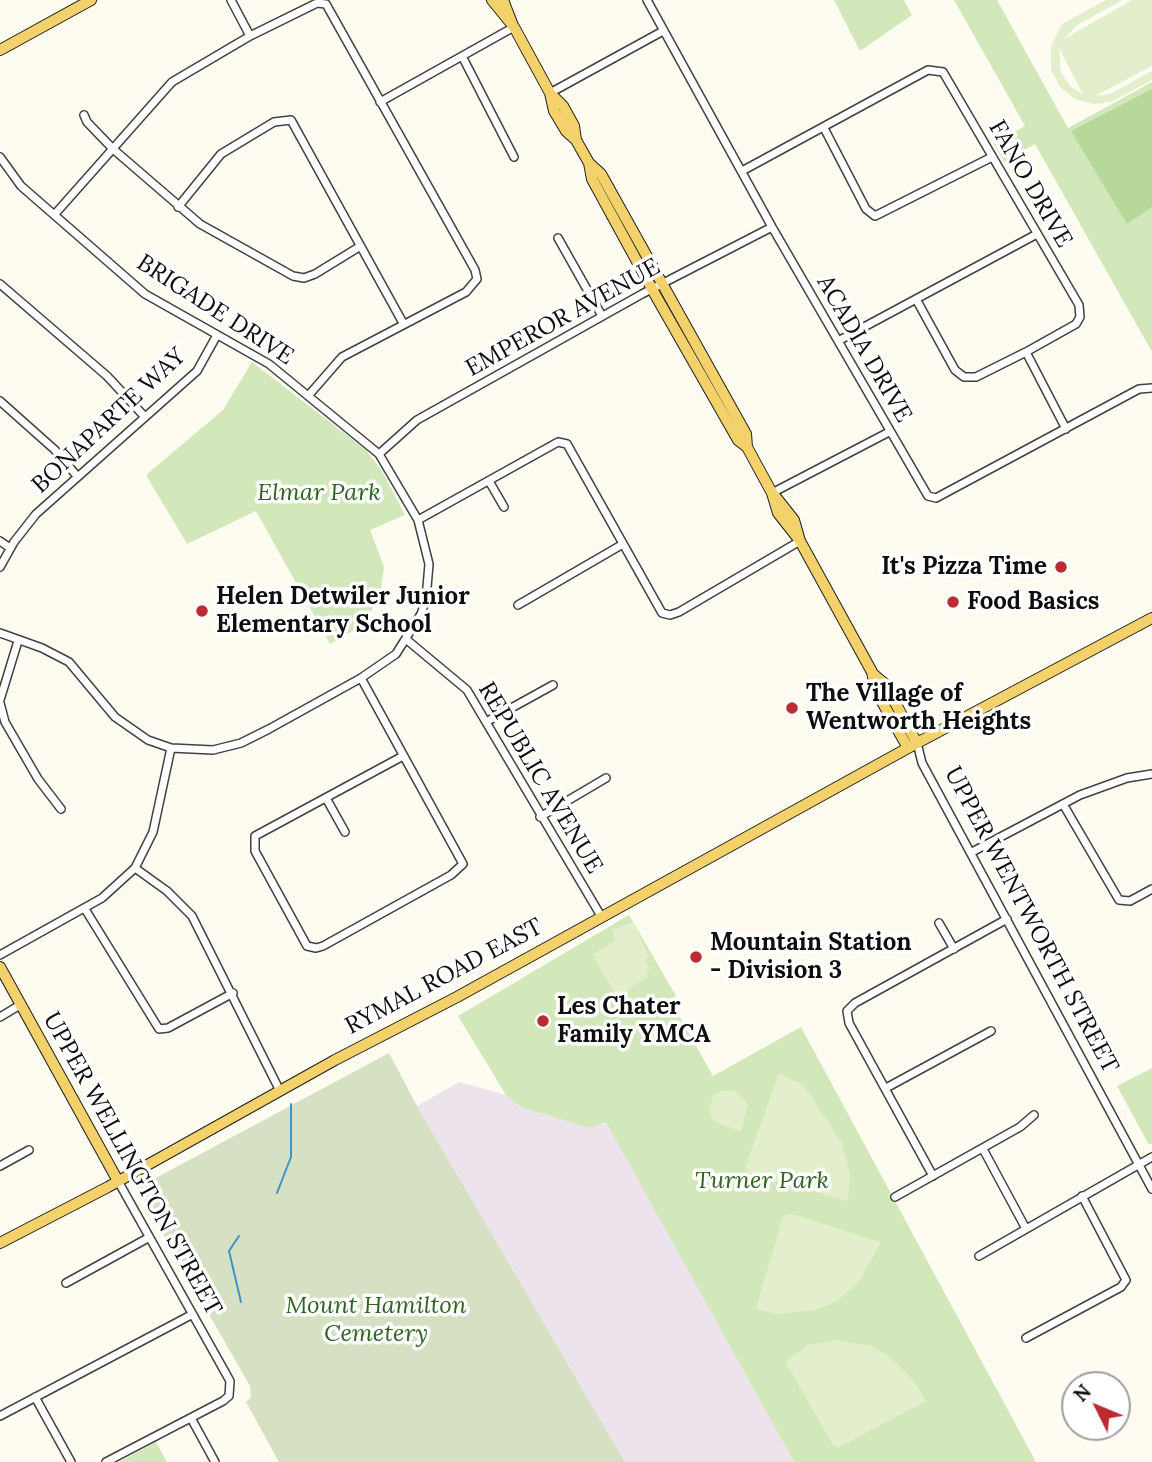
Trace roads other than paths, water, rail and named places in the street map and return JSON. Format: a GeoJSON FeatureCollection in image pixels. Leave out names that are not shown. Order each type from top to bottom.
{"type":"FeatureCollection","features":[{"type":"Feature","properties":{"kind":"main road"},"geometry":{"type":"LineString","coordinates":[[0,50],[90,0]]}},
{"type":"Feature","properties":{"kind":"main road","name":"UPPER WENTWORTH STREET"},"geometry":{"type":"LineString","coordinates":[[492,0],[513,27],[550,93],[564,106],[574,126],[576,140],[589,163],[592,179],[657,287],[738,440],[747,447],[772,493],[794,520],[800,541],[872,672],[885,684],[912,745]]}},
{"type":"Feature","properties":{"kind":"main road","name":"UPPER WENTWORTH STREET"},"geometry":{"type":"LineString","coordinates":[[503,0],[513,27]]}},
{"type":"Feature","properties":{"kind":"main road","name":"RYMAL ROAD EAST"},"geometry":{"type":"LineString","coordinates":[[0,1243],[118,1181],[912,745],[1152,618]]}},
{"type":"Feature","properties":{"kind":"main road","name":"UPPER WELLINGTON STREET"},"geometry":{"type":"LineString","coordinates":[[0,967],[118,1181]]}},
{"type":"Feature","properties":{"kind":"street"},"geometry":{"type":"LineString","coordinates":[[231,0],[250,36]]}},
{"type":"Feature","properties":{"kind":"street","name":"ACADIA DRIVE"},"geometry":{"type":"LineString","coordinates":[[648,0],[663,32],[772,227],[924,492],[936,498],[1139,389],[1152,388]]}},
{"type":"Feature","properties":{"kind":"street"},"geometry":{"type":"LineString","coordinates":[[55,214],[172,82],[250,36],[317,3],[326,4],[475,270],[477,279],[466,292],[342,357],[309,396]]}},
{"type":"Feature","properties":{"kind":"street"},"geometry":{"type":"LineString","coordinates":[[380,102],[513,27]]}},
{"type":"Feature","properties":{"kind":"street"},"geometry":{"type":"LineString","coordinates":[[550,93],[663,32]]}},
{"type":"Feature","properties":{"kind":"street"},"geometry":{"type":"LineString","coordinates":[[462,57],[514,157]]}},
{"type":"Feature","properties":{"kind":"street","name":"FANO DRIVE"},"geometry":{"type":"LineString","coordinates":[[742,171],[936,69],[943,72],[1079,305],[1080,317],[1076,324],[1026,352],[976,377],[964,377],[956,370],[916,299]]}},
{"type":"Feature","properties":{"kind":"street"},"geometry":{"type":"LineString","coordinates":[[84,115],[87,122],[113,149],[178,207],[214,233],[293,276],[304,278],[315,274],[359,247]]}},
{"type":"Feature","properties":{"kind":"street"},"geometry":{"type":"LineString","coordinates":[[178,207],[221,154],[274,122],[291,120],[403,323]]}},
{"type":"Feature","properties":{"kind":"street"},"geometry":{"type":"LineString","coordinates":[[824,128],[866,209],[875,216],[992,157]]}},
{"type":"Feature","properties":{"kind":"street","name":"BRIGADE DRIVE"},"geometry":{"type":"LineString","coordinates":[[0,158],[12,177],[145,294],[259,357],[379,454],[418,520],[429,564],[429,580],[421,614],[396,654],[361,678],[241,743],[213,750],[171,748],[130,730],[69,663],[42,648],[0,633]]}},
{"type":"Feature","properties":{"kind":"street","name":"EMPEROR AVENUE"},"geometry":{"type":"LineString","coordinates":[[379,454],[417,420],[602,316],[772,227]]}},
{"type":"Feature","properties":{"kind":"street"},"geometry":{"type":"LineString","coordinates":[[838,341],[1037,234]]}},
{"type":"Feature","properties":{"kind":"street"},"geometry":{"type":"LineString","coordinates":[[558,238],[602,316]]}},
{"type":"Feature","properties":{"kind":"street"},"geometry":{"type":"LineString","coordinates":[[0,284],[107,376],[145,417]]}},
{"type":"Feature","properties":{"kind":"street","name":"BONAPARTE WAY"},"geometry":{"type":"LineString","coordinates":[[0,567],[10,548],[36,514],[197,371],[217,335]]}},
{"type":"Feature","properties":{"kind":"street"},"geometry":{"type":"LineString","coordinates":[[1026,352],[1066,429]]}},
{"type":"Feature","properties":{"kind":"street"},"geometry":{"type":"LineString","coordinates":[[0,401],[55,450],[77,476]]}},
{"type":"Feature","properties":{"kind":"street"},"geometry":{"type":"LineString","coordinates":[[772,493],[889,432]]}},
{"type":"Feature","properties":{"kind":"street"},"geometry":{"type":"LineString","coordinates":[[418,520],[558,442],[567,444],[662,613],[670,615],[800,541]]}},
{"type":"Feature","properties":{"kind":"street"},"geometry":{"type":"LineString","coordinates":[[489,481],[504,507]]}},
{"type":"Feature","properties":{"kind":"street"},"geometry":{"type":"LineString","coordinates":[[0,541],[10,548]]}},
{"type":"Feature","properties":{"kind":"street"},"geometry":{"type":"LineString","coordinates":[[519,605],[623,544]]}},
{"type":"Feature","properties":{"kind":"street","name":"REPUBLIC AVENUE"},"geometry":{"type":"LineString","coordinates":[[407,640],[458,680],[486,722],[601,916]]}},
{"type":"Feature","properties":{"kind":"street"},"geometry":{"type":"LineString","coordinates":[[18,641],[0,702],[5,722],[38,779],[61,809]]}},
{"type":"Feature","properties":{"kind":"street"},"geometry":{"type":"LineString","coordinates":[[361,678],[404,756],[463,864],[451,875],[316,948],[304,942],[253,844],[255,836],[404,756]]}},
{"type":"Feature","properties":{"kind":"street"},"geometry":{"type":"LineString","coordinates":[[486,722],[553,685]]}},
{"type":"Feature","properties":{"kind":"street","name":"UPPER WENTWORTH STREET"},"geometry":{"type":"LineString","coordinates":[[912,745],[1152,1189]]}},
{"type":"Feature","properties":{"kind":"street"},"geometry":{"type":"LineString","coordinates":[[0,955],[85,909],[115,889],[135,868],[153,832],[171,748]]}},
{"type":"Feature","properties":{"kind":"street"},"geometry":{"type":"LineString","coordinates":[[972,852],[1063,804],[1104,786],[1152,774]]}},
{"type":"Feature","properties":{"kind":"street"},"geometry":{"type":"LineString","coordinates":[[540,817],[607,778]]}},
{"type":"Feature","properties":{"kind":"street"},"geometry":{"type":"LineString","coordinates":[[326,798],[345,832]]}},
{"type":"Feature","properties":{"kind":"street"},"geometry":{"type":"LineString","coordinates":[[1063,804],[1119,900],[1130,901],[1152,889]]}},
{"type":"Feature","properties":{"kind":"street"},"geometry":{"type":"LineString","coordinates":[[135,868],[167,891],[192,916],[280,1091]]}},
{"type":"Feature","properties":{"kind":"street"},"geometry":{"type":"LineString","coordinates":[[85,909],[159,1029],[168,1028],[233,993]]}},
{"type":"Feature","properties":{"kind":"street"},"geometry":{"type":"LineString","coordinates":[[933,1176],[849,1023],[847,1011],[855,1003],[1007,919]]}},
{"type":"Feature","properties":{"kind":"street"},"geometry":{"type":"LineString","coordinates":[[939,923],[954,949]]}},
{"type":"Feature","properties":{"kind":"street"},"geometry":{"type":"LineString","coordinates":[[0,1017],[20,1005]]}},
{"type":"Feature","properties":{"kind":"street"},"geometry":{"type":"LineString","coordinates":[[886,1088],[991,1031]]}},
{"type":"Feature","properties":{"kind":"street"},"geometry":{"type":"LineString","coordinates":[[895,1197],[1020,1128],[1034,1115]]}},
{"type":"Feature","properties":{"kind":"street"},"geometry":{"type":"LineString","coordinates":[[983,1149],[1025,1227]]}},
{"type":"Feature","properties":{"kind":"street"},"geometry":{"type":"LineString","coordinates":[[0,1166],[29,1150]]}},
{"type":"Feature","properties":{"kind":"street"},"geometry":{"type":"LineString","coordinates":[[979,1256],[1025,1227],[1152,1157]]}},
{"type":"Feature","properties":{"kind":"street","name":"UPPER WELLINGTON STREET"},"geometry":{"type":"LineString","coordinates":[[118,1181],[230,1381],[229,1396],[191,1418]]}},
{"type":"Feature","properties":{"kind":"street"},"geometry":{"type":"LineString","coordinates":[[1026,1338],[1121,1287],[1126,1280],[1082,1196]]}},
{"type":"Feature","properties":{"kind":"street"},"geometry":{"type":"LineString","coordinates":[[66,1283],[148,1238]]}},
{"type":"Feature","properties":{"kind":"street"},"geometry":{"type":"LineString","coordinates":[[0,1416],[191,1315]]}},
{"type":"Feature","properties":{"kind":"street"},"geometry":{"type":"LineString","coordinates":[[35,1397],[71,1462]]}},
{"type":"Feature","properties":{"kind":"street"},"geometry":{"type":"LineString","coordinates":[[106,1462],[191,1418],[215,1462]]}},
{"type":"Feature","properties":{"kind":"waterway"},"geometry":{"type":"LineString","coordinates":[[277,1193],[291,1157],[291,1104]]}},
{"type":"Feature","properties":{"kind":"waterway"},"geometry":{"type":"LineString","coordinates":[[239,1236],[229,1251],[241,1302]]}},
{"type":"Feature","properties":{"kind":"place","name":"It's Pizza Time"},"geometry":{"type":"Point","coordinates":[1061,567]}},
{"type":"Feature","properties":{"kind":"place","name":"Food Basics"},"geometry":{"type":"Point","coordinates":[953,602]}},
{"type":"Feature","properties":{"kind":"place","name":"Helen Detwiler Junior Elementary School"},"geometry":{"type":"Point","coordinates":[202,611]}},
{"type":"Feature","properties":{"kind":"place","name":"The Village of Wentworth Heights"},"geometry":{"type":"Point","coordinates":[792,708]}},
{"type":"Feature","properties":{"kind":"place","name":"Mountain Station - Division 3"},"geometry":{"type":"Point","coordinates":[696,957]}},
{"type":"Feature","properties":{"kind":"place","name":"Les Chater Family YMCA"},"geometry":{"type":"Point","coordinates":[543,1021]}},
{"type":"Feature","properties":{"kind":"park label","name":"Elmar Park"},"geometry":{"type":"Point","coordinates":[319,493]}},
{"type":"Feature","properties":{"kind":"park label","name":"Turner Park"},"geometry":{"type":"Point","coordinates":[762,1181]}},
{"type":"Feature","properties":{"kind":"park label","name":"Mount Hamilton Cemetery"},"geometry":{"type":"Point","coordinates":[376,1320]}}]}
